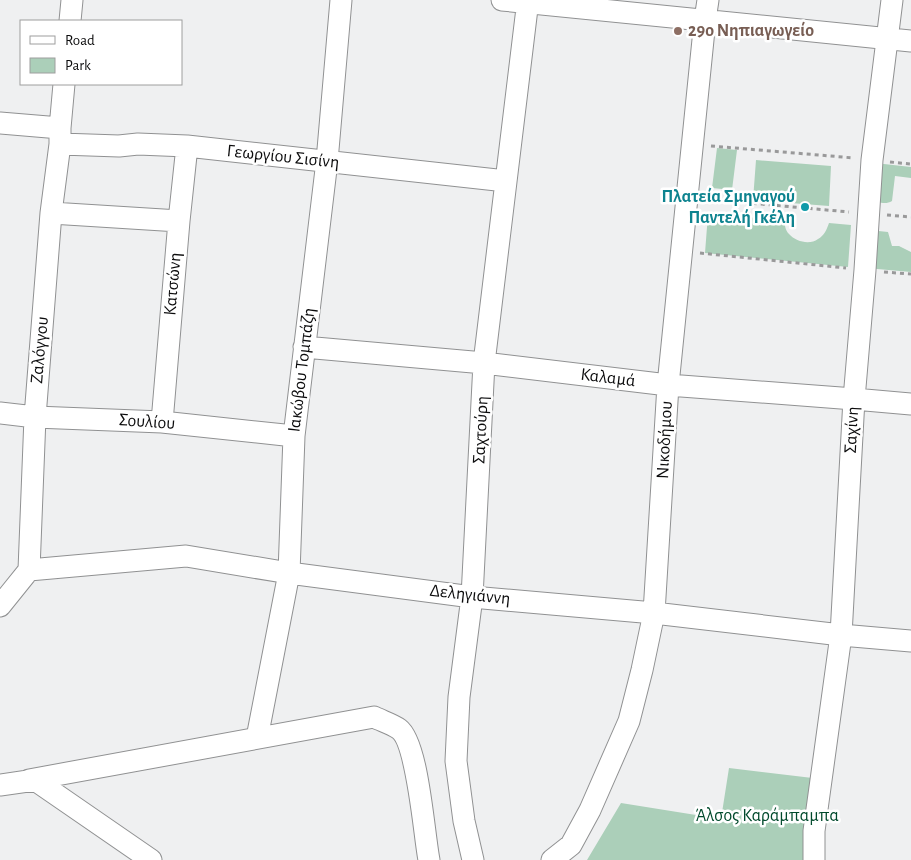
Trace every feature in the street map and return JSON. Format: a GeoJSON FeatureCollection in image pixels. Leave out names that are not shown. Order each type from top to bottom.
{"type":"FeatureCollection","features":[{"type":"Feature","properties":{"kind":"street"},"geometry":{"type":"LineString","coordinates":[[70,20],[72,0]]}},
{"type":"Feature","properties":{"kind":"street","name":"Ιακώβου Τομπάζη"},"geometry":{"type":"LineString","coordinates":[[257,738],[289,573],[294,436],[326,161],[341,0]]}},
{"type":"Feature","properties":{"kind":"street"},"geometry":{"type":"LineString","coordinates":[[502,0],[707,10],[887,39],[911,41]]}},
{"type":"Feature","properties":{"kind":"street","name":"Σαχίνη"},"geometry":{"type":"LineString","coordinates":[[814,860],[814,830],[840,635],[854,399],[873,158],[892,0]]}},
{"type":"Feature","properties":{"kind":"street","name":"Σαχτούρη"},"geometry":{"type":"LineString","coordinates":[[473,860],[464,821],[456,761],[459,697],[472,597],[484,363],[528,1]]}},
{"type":"Feature","properties":{"kind":"street","name":"Νικοδήμου"},"geometry":{"type":"LineString","coordinates":[[552,860],[567,852],[590,810],[629,722],[654,613],[668,385],[707,10]]}},
{"type":"Feature","properties":{"kind":"street","name":"Ζαλόγγου"},"geometry":{"type":"LineString","coordinates":[[29,570],[35,416],[51,213],[64,85]]}},
{"type":"Feature","properties":{"kind":"street","name":"Γεωργίου Σισίνη"},"geometry":{"type":"LineString","coordinates":[[0,123],[119,146],[138,144],[187,146],[506,181]]}},
{"type":"Feature","properties":{"kind":"street","name":"Κατσώνη"},"geometry":{"type":"LineString","coordinates":[[162,422],[178,221],[187,146]]}},
{"type":"Feature","properties":{"kind":"street"},"geometry":{"type":"LineString","coordinates":[[51,213],[178,221]]}},
{"type":"Feature","properties":{"kind":"street","name":"Καλαμά"},"geometry":{"type":"LineString","coordinates":[[304,347],[484,363],[668,385],[911,404]]}},
{"type":"Feature","properties":{"kind":"street","name":"Σουλίου"},"geometry":{"type":"LineString","coordinates":[[0,413],[162,422],[294,436]]}},
{"type":"Feature","properties":{"kind":"street","name":"Δεληγιάννη"},"geometry":{"type":"LineString","coordinates":[[29,570],[186,556],[289,573],[472,597],[654,613],[840,635],[911,641]]}},
{"type":"Feature","properties":{"kind":"street"},"geometry":{"type":"LineString","coordinates":[[0,606],[29,570]]}},
{"type":"Feature","properties":{"kind":"street"},"geometry":{"type":"LineString","coordinates":[[0,785],[374,717],[400,729],[409,745],[420,793],[428,860]]}},
{"type":"Feature","properties":{"kind":"street"},"geometry":{"type":"LineString","coordinates":[[32,780],[150,860]]}},
{"type":"Feature","properties":{"kind":"path"},"geometry":{"type":"LineString","coordinates":[[693,144],[873,158],[911,164]]}},
{"type":"Feature","properties":{"kind":"path"},"geometry":{"type":"LineString","coordinates":[[687,198],[911,217]]}},
{"type":"Feature","properties":{"kind":"path"},"geometry":{"type":"LineString","coordinates":[[682,251],[865,273],[911,274]]}},
{"type":"Feature","properties":{"kind":"green space"},"geometry":{"type":"Polygon","coordinates":[[[717,148],[737,150],[732,190],[712,188],[717,148]]]}},
{"type":"Feature","properties":{"kind":"green space"},"geometry":{"type":"Polygon","coordinates":[[[756,160],[831,166],[829,206],[753,200],[756,160]]]}},
{"type":"Feature","properties":{"kind":"green space"},"geometry":{"type":"Polygon","coordinates":[[[875,163],[911,167],[911,178],[895,176],[892,201],[890,202],[877,202],[875,163]]]}},
{"type":"Feature","properties":{"kind":"green space"},"geometry":{"type":"Polygon","coordinates":[[[708,214],[784,220],[789,234],[803,242],[815,241],[822,236],[829,223],[851,225],[848,267],[705,253],[708,214]]]}},
{"type":"Feature","properties":{"kind":"green space"},"geometry":{"type":"Polygon","coordinates":[[[869,230],[888,232],[892,246],[899,246],[911,252],[911,272],[866,268],[869,230]]]}},
{"type":"Feature","properties":{"kind":"green space","name":"Άλσος Καράμπαμπα"},"geometry":{"type":"Polygon","coordinates":[[[729,768],[821,779],[814,860],[587,860],[621,803],[721,819],[729,768]]]}},
{"type":"Feature","properties":{"kind":"place","name":"29ο Νηπιαγωγείο"},"geometry":{"type":"Point","coordinates":[678,31]}},
{"type":"Feature","properties":{"kind":"place","name":"Πλατεία Σμηναγού Παντελή Γκέλη"},"geometry":{"type":"Point","coordinates":[805,207]}}]}
